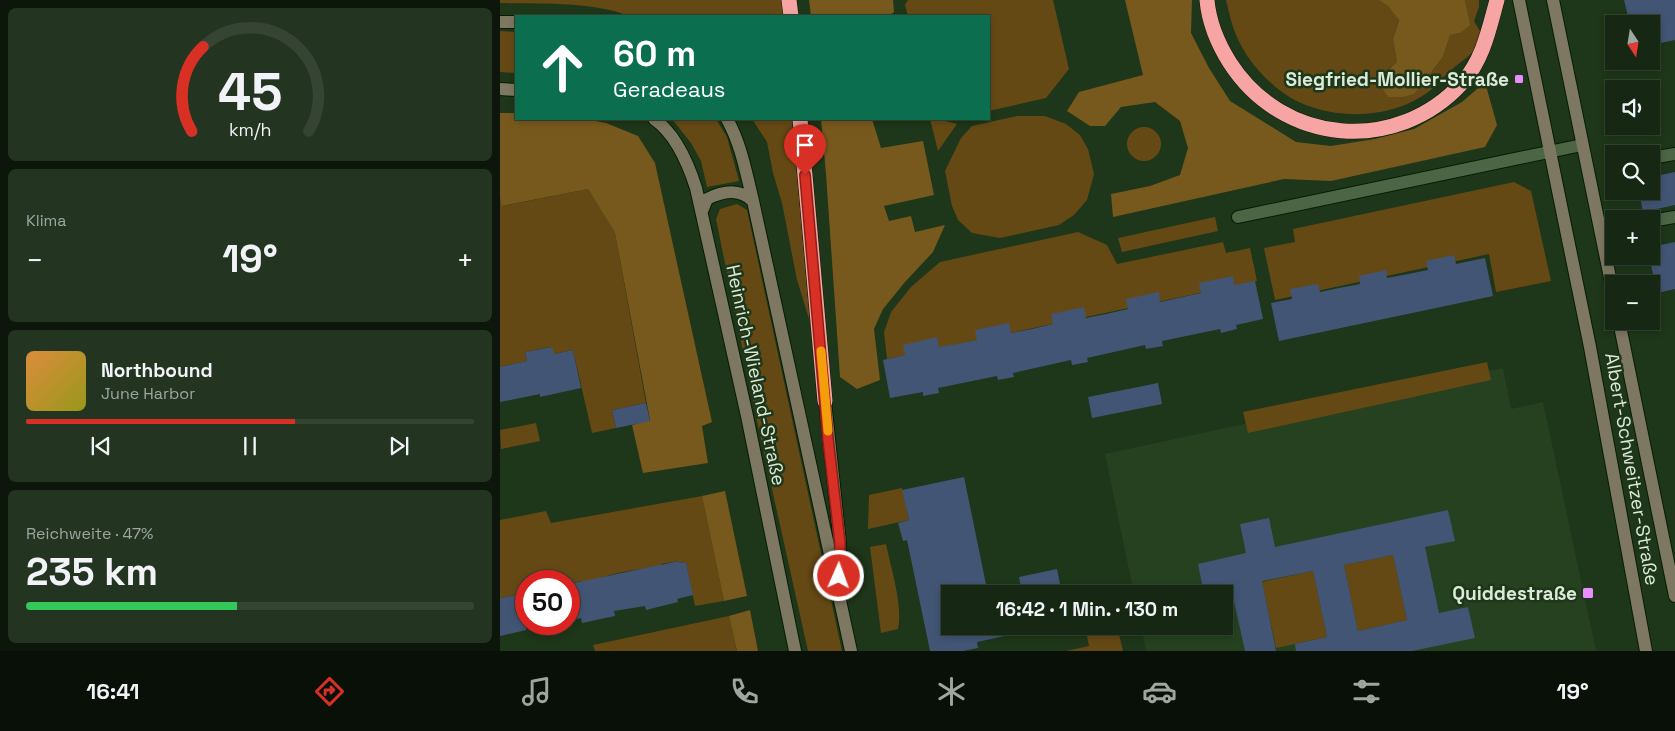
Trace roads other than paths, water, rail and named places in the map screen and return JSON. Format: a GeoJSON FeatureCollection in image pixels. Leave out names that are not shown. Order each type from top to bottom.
{"type":"FeatureCollection","features":[{"type":"Feature","properties":{"kind":"highway"},"geometry":{"type":"LineString","coordinates":[[790,0],[790,15]]}},
{"type":"Feature","properties":{"kind":"highway"},"geometry":{"type":"LineString","coordinates":[[1207,0],[1212,26],[1220,48],[1239,75],[1258,96],[1299,121],[1319,128],[1341,132],[1367,131],[1393,126],[1420,116],[1440,103],[1462,83],[1478,61],[1497,0]]}},
{"type":"Feature","properties":{"kind":"highway"},"geometry":{"type":"LineString","coordinates":[[800,120],[825,401]]}},
{"type":"Feature","properties":{"kind":"main road","name":"Albert-Schweitzer-Straße"},"geometry":{"type":"LineString","coordinates":[[1519,0],[1590,347],[1646,651]]}},
{"type":"Feature","properties":{"kind":"main road"},"geometry":{"type":"LineString","coordinates":[[1553,0],[1609,275]]}},
{"type":"Feature","properties":{"kind":"main road"},"geometry":{"type":"LineString","coordinates":[[500,22],[515,22]]}},
{"type":"Feature","properties":{"kind":"main road"},"geometry":{"type":"LineString","coordinates":[[500,90],[515,90]]}},
{"type":"Feature","properties":{"kind":"main road","name":"Heinrich-Wieland-Straße"},"geometry":{"type":"LineString","coordinates":[[655,120],[670,135],[684,157],[690,170],[702,211],[749,426],[795,651]]}},
{"type":"Feature","properties":{"kind":"main road","name":"Heinrich-Wieland-Straße"},"geometry":{"type":"LineString","coordinates":[[728,120],[743,156],[850,651]]}},
{"type":"Feature","properties":{"kind":"main road"},"geometry":{"type":"LineString","coordinates":[[702,211],[707,200],[724,192],[737,192],[746,195],[753,201]]}},
{"type":"Feature","properties":{"kind":"main road","name":"Albert-Schweitzer-Straße"},"geometry":{"type":"LineString","coordinates":[[1621,330],[1675,596]]}},
{"type":"Feature","properties":{"kind":"main road"},"geometry":{"type":"LineString","coordinates":[[825,401],[840,543],[838,593]]}},
{"type":"Feature","properties":{"kind":"street"},"geometry":{"type":"LineString","coordinates":[[1238,217],[1582,145]]}},
{"type":"Feature","properties":{"kind":"street"},"geometry":{"type":"LineString","coordinates":[[1660,156],[1675,154]]}},
{"type":"Feature","properties":{"kind":"street"},"geometry":{"type":"LineString","coordinates":[[1660,220],[1675,217]]}},
{"type":"Feature","properties":{"kind":"place","name":"Siegfried-Mollier-Straße"},"geometry":{"type":"Point","coordinates":[1519,79]}},
{"type":"Feature","properties":{"kind":"place","name":"Quiddestraße"},"geometry":{"type":"Point","coordinates":[1588,593]}}]}
